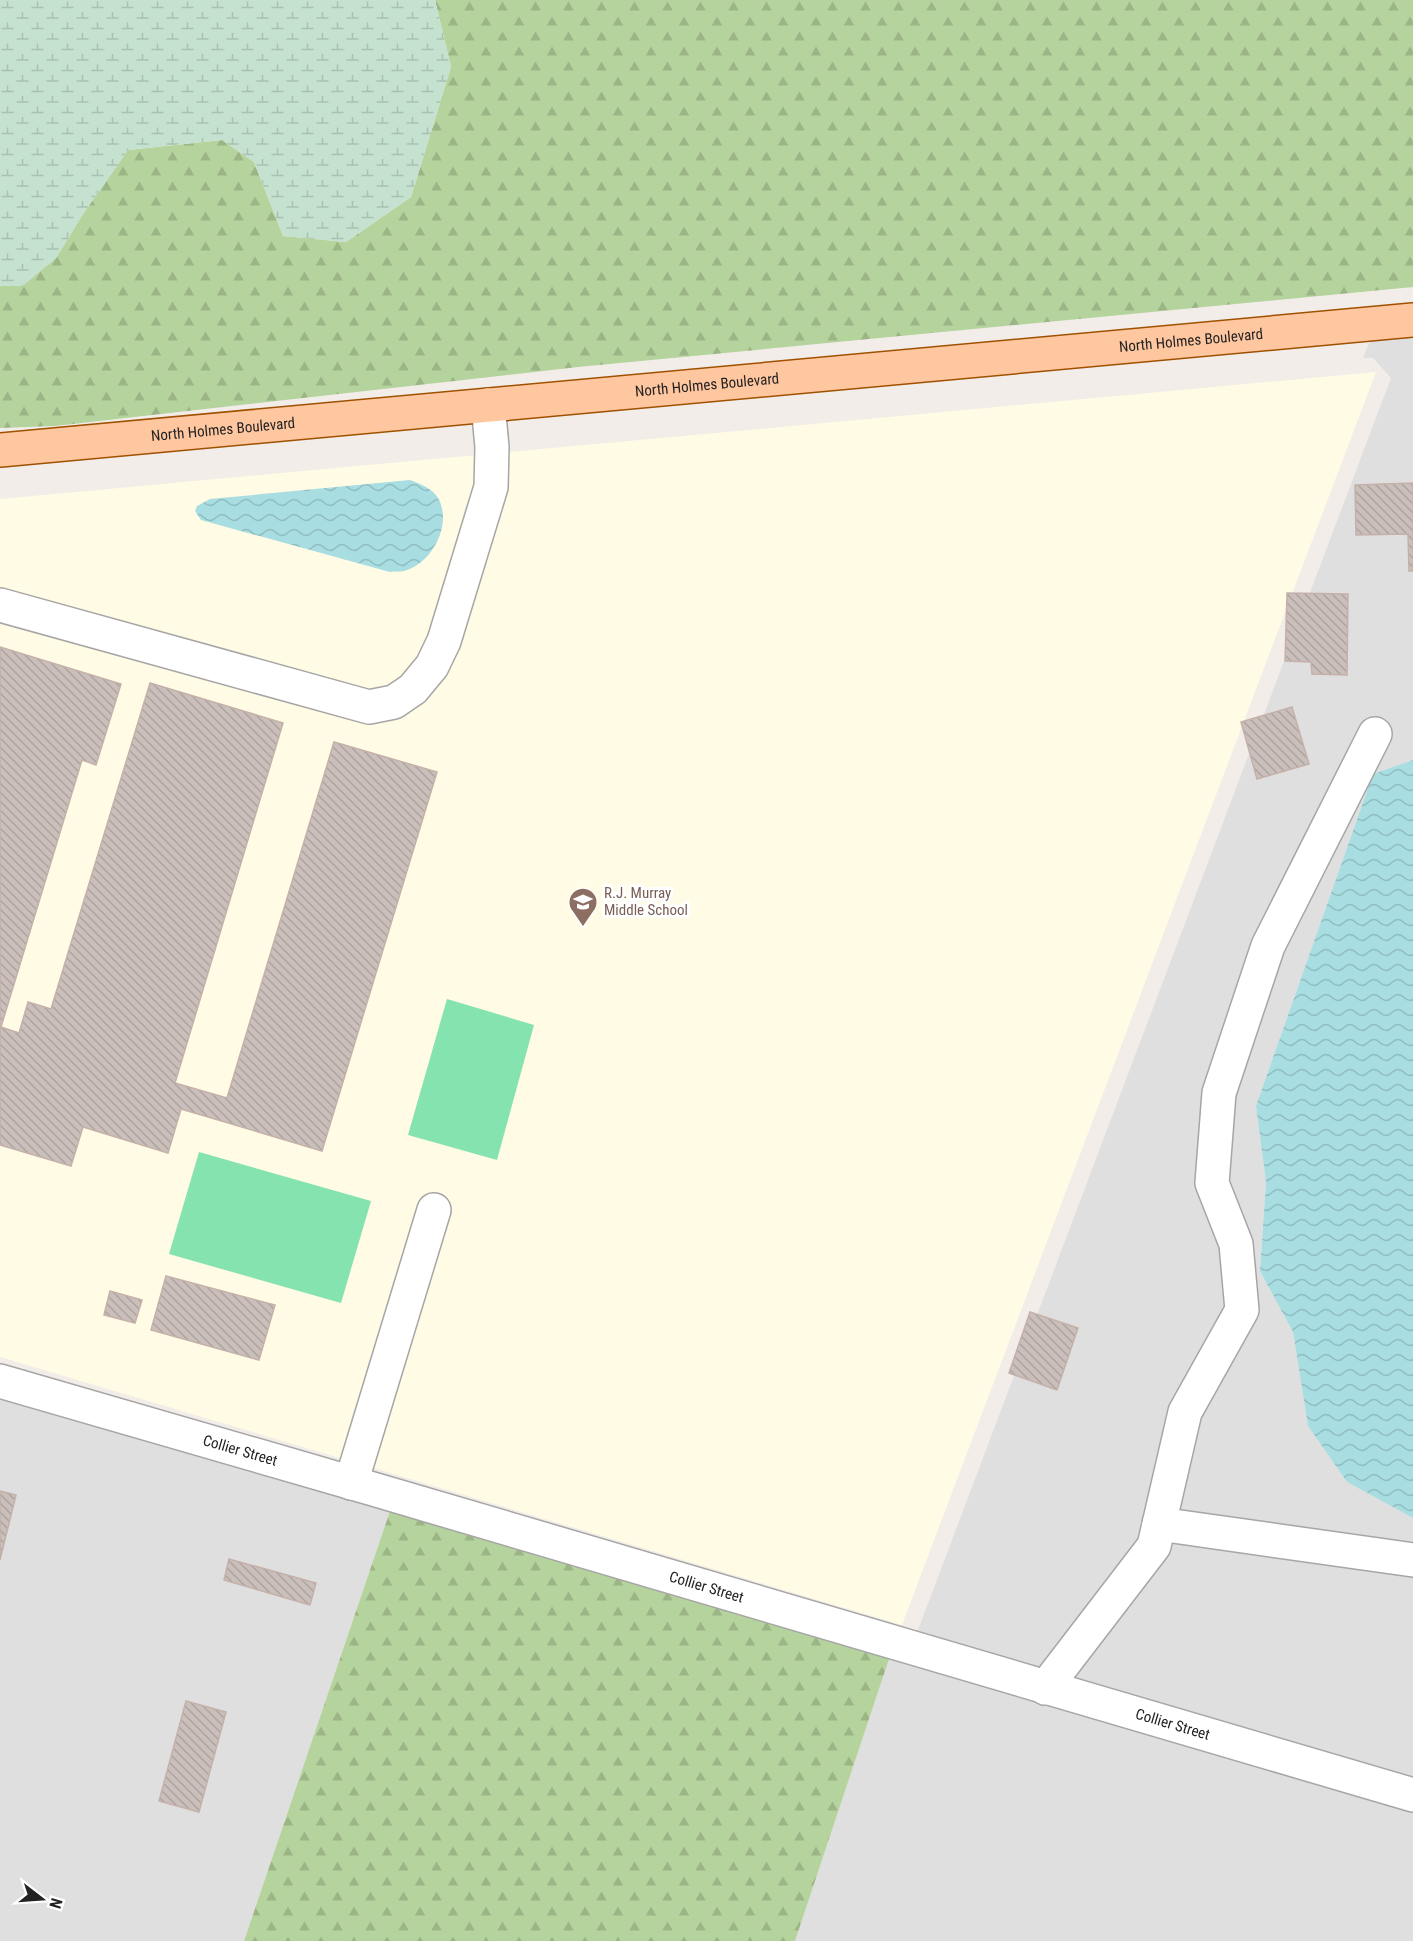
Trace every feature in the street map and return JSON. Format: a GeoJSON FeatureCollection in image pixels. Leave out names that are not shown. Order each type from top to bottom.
{"type":"FeatureCollection","features":[{"type":"Feature","properties":{"kind":"main road","name":"North Holmes Boulevard"},"geometry":{"type":"LineString","coordinates":[[0,450],[1413,320]]}},
{"type":"Feature","properties":{"kind":"street"},"geometry":{"type":"LineString","coordinates":[[0,605],[369,707],[394,702],[413,689],[432,666],[444,641],[491,487],[492,447],[489,405]]}},
{"type":"Feature","properties":{"kind":"street"},"geometry":{"type":"LineString","coordinates":[[1045,1688],[1154,1546],[1185,1412],[1242,1310],[1236,1244],[1212,1183],[1219,1093],[1268,946],[1375,734]]}},
{"type":"Feature","properties":{"kind":"street"},"geometry":{"type":"LineString","coordinates":[[351,1483],[434,1210]]}},
{"type":"Feature","properties":{"kind":"street","name":"Collier Street"},"geometry":{"type":"LineString","coordinates":[[0,1381],[1413,1795]]}},
{"type":"Feature","properties":{"kind":"street"},"geometry":{"type":"LineString","coordinates":[[1159,1524],[1413,1560]]}},
{"type":"Feature","properties":{"kind":"shaded area"},"geometry":{"type":"Polygon","coordinates":[[[1413,337],[1413,760],[1373,774],[1256,1106],[1266,1182],[1260,1271],[1293,1332],[1308,1426],[1347,1482],[1413,1518],[1413,1778],[914,1632],[918,1630],[1391,378],[1373,358],[1363,358],[1370,341],[1413,337]]]}},
{"type":"Feature","properties":{"kind":"shaded area","name":"R.J. Murray Middle School"},"geometry":{"type":"Polygon","coordinates":[[[1376,372],[902,1625],[0,1357],[0,499],[1376,372]]]}},
{"type":"Feature","properties":{"kind":"shaded area"},"geometry":{"type":"Polygon","coordinates":[[[0,1399],[390,1511],[244,1941],[0,1941],[0,1399]]]}},
{"type":"Feature","properties":{"kind":"shaded area"},"geometry":{"type":"Polygon","coordinates":[[[889,1659],[1413,1812],[1413,1941],[795,1941],[889,1659]]]}},
{"type":"Feature","properties":{"kind":"green space"},"geometry":{"type":"Polygon","coordinates":[[[0,0],[435,0],[451,67],[411,197],[346,242],[283,236],[254,162],[222,140],[128,150],[83,214],[56,258],[22,286],[0,286],[0,0]]]}},
{"type":"Feature","properties":{"kind":"green space"},"geometry":{"type":"Polygon","coordinates":[[[435,0],[1413,0],[1413,287],[578,367],[55,426],[0,428],[0,286],[22,286],[56,258],[83,214],[128,150],[222,140],[254,162],[283,236],[346,242],[411,197],[451,67],[435,0]]]}},
{"type":"Feature","properties":{"kind":"green space"},"geometry":{"type":"Polygon","coordinates":[[[447,999],[534,1025],[497,1160],[408,1135],[447,999]]]}},
{"type":"Feature","properties":{"kind":"green space"},"geometry":{"type":"Polygon","coordinates":[[[199,1152],[371,1201],[341,1303],[169,1254],[199,1152]]]}},
{"type":"Feature","properties":{"kind":"green space"},"geometry":{"type":"Polygon","coordinates":[[[390,1511],[889,1659],[795,1941],[244,1941],[390,1511]]]}},
{"type":"Feature","properties":{"kind":"water"},"geometry":{"type":"Polygon","coordinates":[[[410,480],[433,492],[442,508],[443,519],[437,542],[431,552],[414,567],[402,571],[390,572],[201,520],[195,511],[197,506],[210,499],[410,480]]]}},
{"type":"Feature","properties":{"kind":"water"},"geometry":{"type":"Polygon","coordinates":[[[1413,760],[1413,1518],[1347,1482],[1308,1426],[1293,1332],[1260,1271],[1266,1182],[1256,1106],[1373,774],[1413,760]]]}},
{"type":"Feature","properties":{"kind":"building"},"geometry":{"type":"Polygon","coordinates":[[[1413,483],[1413,571],[1409,571],[1408,534],[1356,535],[1355,485],[1413,483]]]}},
{"type":"Feature","properties":{"kind":"building"},"geometry":{"type":"Polygon","coordinates":[[[1287,593],[1348,594],[1347,675],[1312,674],[1311,662],[1285,661],[1287,593]]]}},
{"type":"Feature","properties":{"kind":"building"},"geometry":{"type":"Polygon","coordinates":[[[0,647],[121,684],[96,765],[82,760],[1,1027],[19,1033],[28,1002],[51,1009],[150,683],[283,723],[175,1083],[227,1098],[334,742],[437,772],[322,1151],[181,1109],[168,1153],[83,1127],[71,1166],[0,1145],[0,647]]]}},
{"type":"Feature","properties":{"kind":"building"},"geometry":{"type":"Polygon","coordinates":[[[1292,707],[1309,764],[1257,779],[1241,722],[1292,707]]]}},
{"type":"Feature","properties":{"kind":"building"},"geometry":{"type":"Polygon","coordinates":[[[166,1276],[275,1305],[259,1360],[151,1330],[166,1276]]]}},
{"type":"Feature","properties":{"kind":"building"},"geometry":{"type":"Polygon","coordinates":[[[110,1291],[142,1300],[135,1323],[104,1315],[110,1291]]]}},
{"type":"Feature","properties":{"kind":"building"},"geometry":{"type":"Polygon","coordinates":[[[1030,1312],[1078,1328],[1057,1390],[1009,1373],[1030,1312]]]}},
{"type":"Feature","properties":{"kind":"building"},"geometry":{"type":"Polygon","coordinates":[[[0,1491],[16,1495],[0,1560],[0,1491]]]}},
{"type":"Feature","properties":{"kind":"building"},"geometry":{"type":"Polygon","coordinates":[[[229,1559],[316,1583],[310,1605],[224,1580],[229,1559]]]}},
{"type":"Feature","properties":{"kind":"building"},"geometry":{"type":"Polygon","coordinates":[[[186,1701],[226,1712],[199,1812],[159,1801],[186,1701]]]}},
{"type":"Feature","properties":{"kind":"place","name":"R.J. Murray Middle School"},"geometry":{"type":"Point","coordinates":[583,928]}}]}
